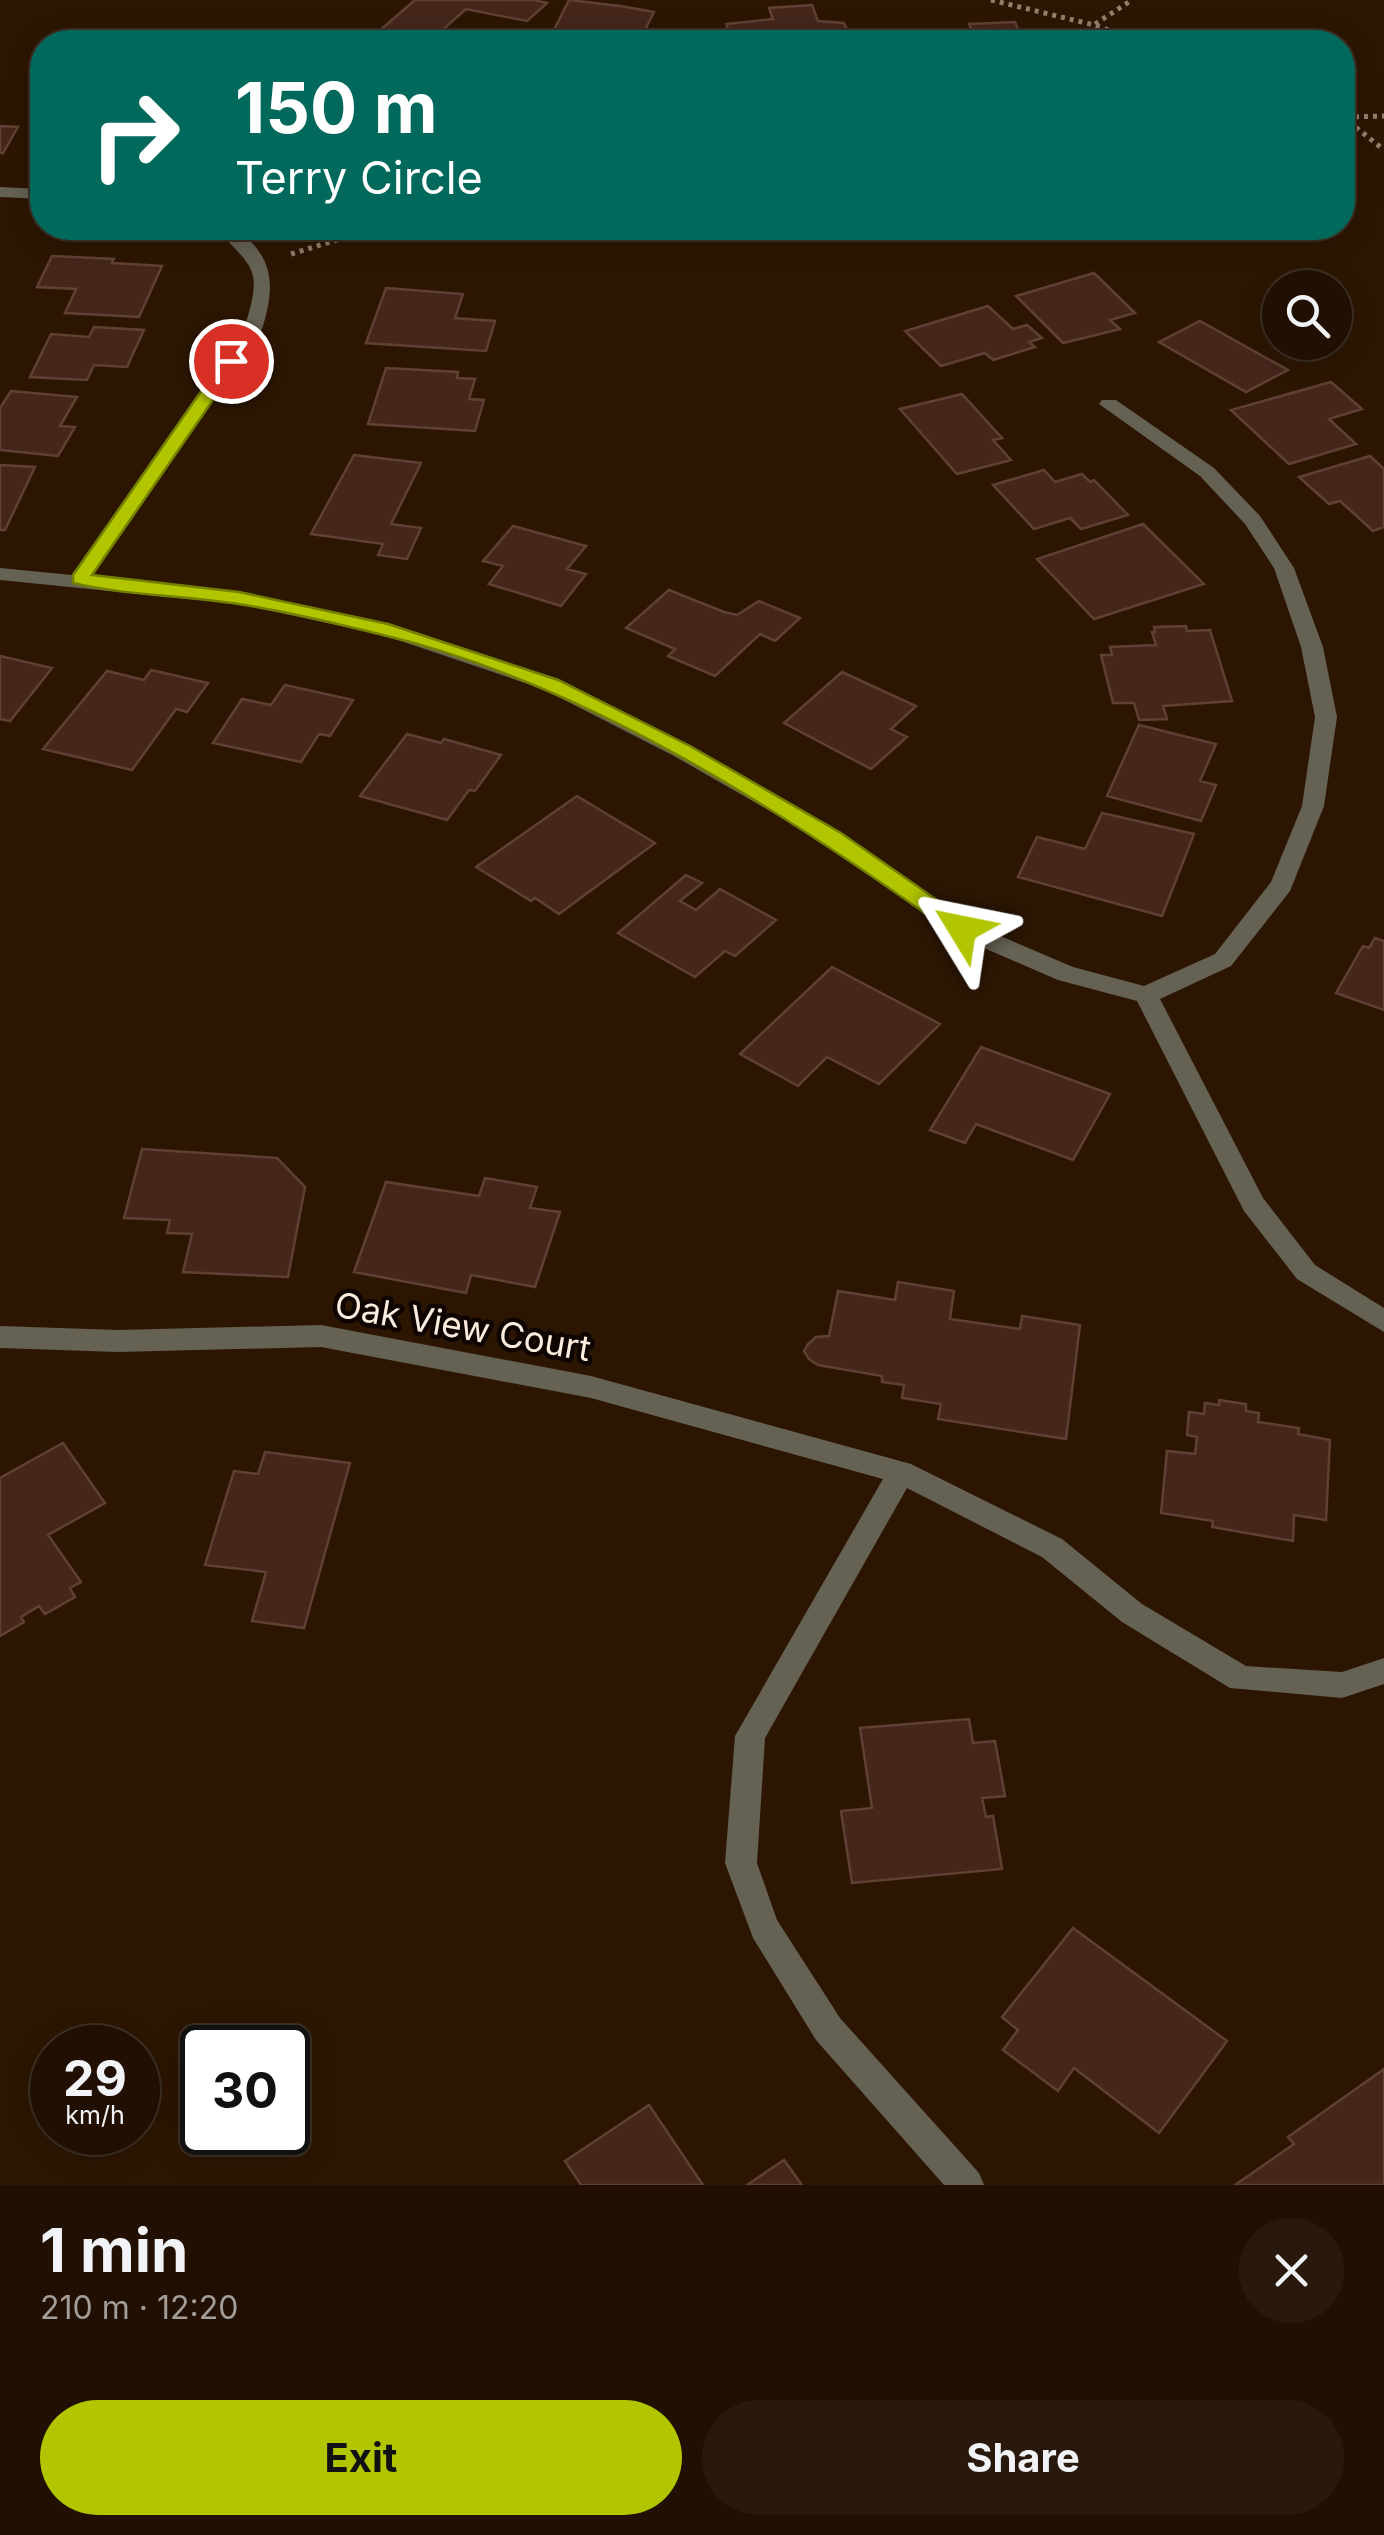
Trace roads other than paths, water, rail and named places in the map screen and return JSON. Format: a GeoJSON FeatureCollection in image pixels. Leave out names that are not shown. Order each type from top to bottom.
{"type":"FeatureCollection","features":[{"type":"Feature","properties":{"kind":"street"},"geometry":{"type":"LineString","coordinates":[[0,192],[30,193]]}},
{"type":"Feature","properties":{"kind":"street"},"geometry":{"type":"LineString","coordinates":[[80,579],[253,330],[265,292],[261,263],[242,240]]}},
{"type":"Feature","properties":{"kind":"street"},"geometry":{"type":"LineString","coordinates":[[0,574],[80,579],[239,598],[388,630],[552,684],[682,751],[834,838],[962,929],[1066,974],[1146,995],[1223,960],[1282,885],[1313,806],[1326,717],[1312,648],[1284,568],[1253,520],[1207,472],[1108,404]]}},
{"type":"Feature","properties":{"kind":"street"},"geometry":{"type":"LineString","coordinates":[[1146,995],[1253,1204],[1306,1272],[1384,1321]]}},
{"type":"Feature","properties":{"kind":"street","name":"Oak View Court"},"geometry":{"type":"LineString","coordinates":[[0,1338],[118,1341],[321,1336],[591,1386],[902,1472],[1052,1548],[1132,1613],[1242,1679],[1342,1685],[1384,1671]]}},
{"type":"Feature","properties":{"kind":"street"},"geometry":{"type":"LineString","coordinates":[[902,1472],[750,1736],[741,1863],[764,1927],[828,2028],[967,2185]]}}]}
